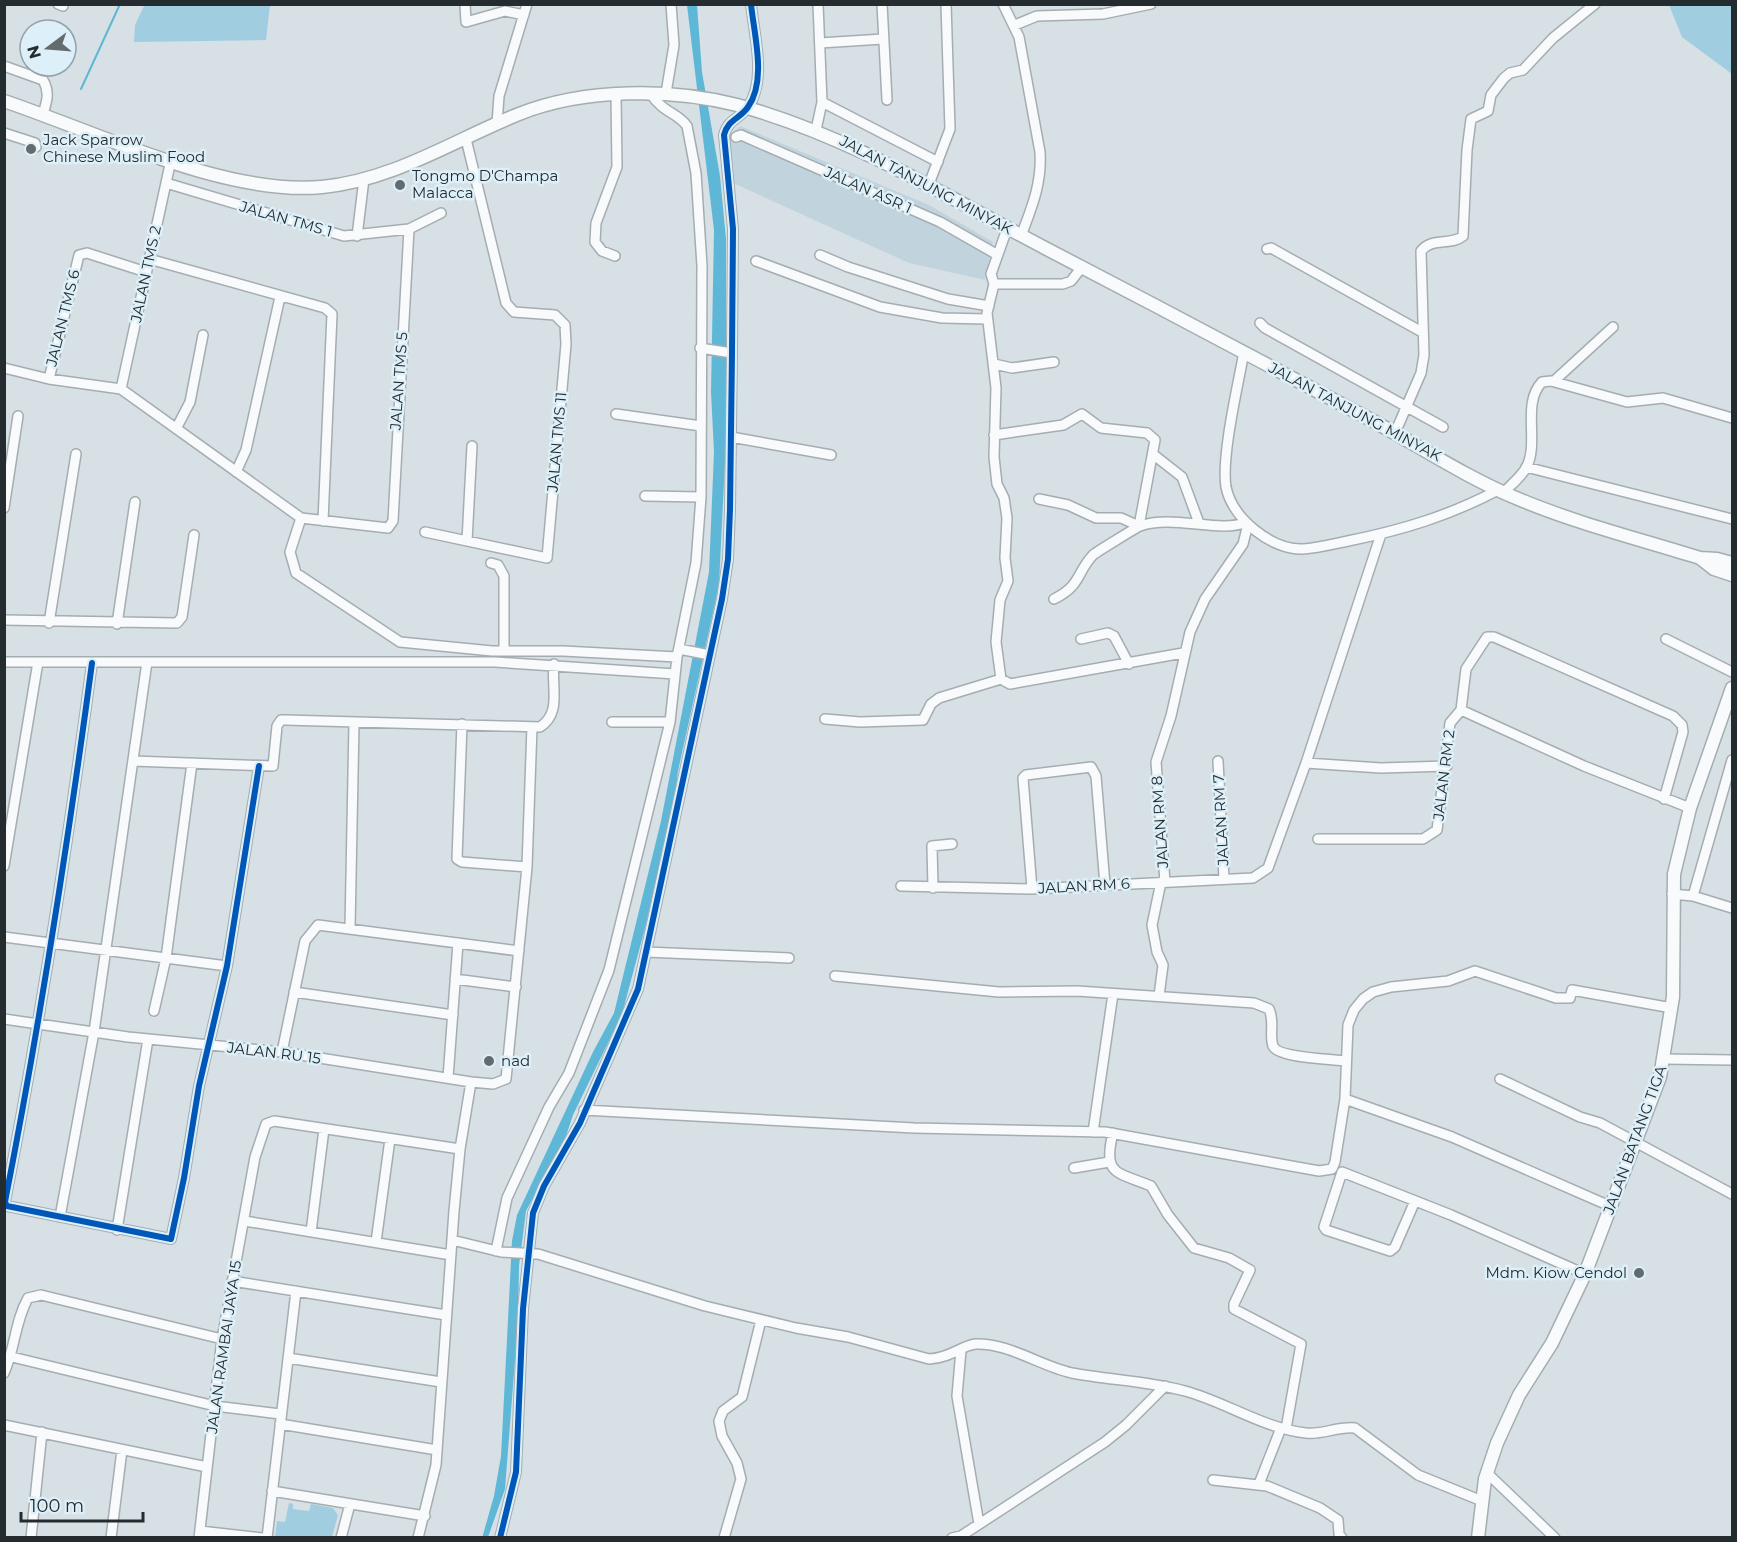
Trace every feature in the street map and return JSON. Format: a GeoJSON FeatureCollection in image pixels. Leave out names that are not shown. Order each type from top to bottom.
{"type":"FeatureCollection","features":[{"type":"Feature","properties":{"kind":"main road","name":"JALAN TANJUNG MINYAK"},"geometry":{"type":"LineString","coordinates":[[4,101],[171,160],[227,177],[283,187],[324,187],[364,179],[402,167],[497,124],[554,103],[616,95],[666,93],[748,108],[816,130],[929,184],[1007,229],[1244,352],[1501,491],[1536,506],[1700,558]]}},
{"type":"Feature","properties":{"kind":"main road"},"geometry":{"type":"LineString","coordinates":[[1700,558],[1732,563]]}},
{"type":"Feature","properties":{"kind":"main road"},"geometry":{"type":"LineString","coordinates":[[1700,558],[1714,569],[1732,575]]}},
{"type":"Feature","properties":{"kind":"main road","name":"JALAN BATANG TIGA"},"geometry":{"type":"LineString","coordinates":[[1478,1538],[1486,1472],[1515,1405],[1547,1352],[1585,1274],[1636,1143],[1664,1059],[1672,1008],[1674,959],[1672,894],[1679,850],[1690,808],[1732,688]]}},
{"type":"Feature","properties":{"kind":"street"},"geometry":{"type":"LineString","coordinates":[[465,4],[466,22],[505,11],[524,15]]}},
{"type":"Feature","properties":{"kind":"street"},"geometry":{"type":"LineString","coordinates":[[497,124],[499,96],[527,4]]}},
{"type":"Feature","properties":{"kind":"street"},"geometry":{"type":"LineString","coordinates":[[666,93],[673,66],[671,4]]}},
{"type":"Feature","properties":{"kind":"street"},"geometry":{"type":"LineString","coordinates":[[500,1538],[516,1472],[523,1309],[531,1223],[537,1199],[564,1153],[630,1012],[646,952],[728,559],[731,437],[729,352],[733,229],[724,135],[727,125],[748,108],[757,89],[751,4]]}},
{"type":"Feature","properties":{"kind":"street"},"geometry":{"type":"LineString","coordinates":[[816,130],[822,102],[819,4]]}},
{"type":"Feature","properties":{"kind":"street"},"geometry":{"type":"LineString","coordinates":[[882,4],[887,100]]}},
{"type":"Feature","properties":{"kind":"street"},"geometry":{"type":"LineString","coordinates":[[929,184],[950,129],[946,4]]}},
{"type":"Feature","properties":{"kind":"street"},"geometry":{"type":"LineString","coordinates":[[1003,4],[1015,25],[1041,170],[1037,196],[1021,236]]}},
{"type":"Feature","properties":{"kind":"street"},"geometry":{"type":"LineString","coordinates":[[1015,25],[1037,16],[1151,4]]}},
{"type":"Feature","properties":{"kind":"street"},"geometry":{"type":"LineString","coordinates":[[1395,433],[1421,373],[1424,355],[1421,251],[1430,243],[1458,240],[1463,236],[1471,119],[1488,111],[1491,95],[1504,78],[1510,73],[1523,70],[1554,38],[1595,4]]}},
{"type":"Feature","properties":{"kind":"street"},"geometry":{"type":"LineString","coordinates":[[820,43],[883,39]]}},
{"type":"Feature","properties":{"kind":"street"},"geometry":{"type":"LineString","coordinates":[[4,66],[43,80],[48,88],[48,100],[43,114]]}},
{"type":"Feature","properties":{"kind":"street"},"geometry":{"type":"LineString","coordinates":[[498,1251],[507,1198],[549,1107],[569,1073],[609,970],[670,722],[675,674],[696,563],[701,497],[702,266],[696,173],[687,126],[683,120],[659,106],[650,93]]}},
{"type":"Feature","properties":{"kind":"street"},"geometry":{"type":"LineString","coordinates":[[615,256],[602,251],[596,242],[596,223],[617,167],[616,95]]}},
{"type":"Feature","properties":{"kind":"street"},"geometry":{"type":"LineString","coordinates":[[822,102],[938,162]]}},
{"type":"Feature","properties":{"kind":"street"},"geometry":{"type":"LineString","coordinates":[[4,133],[35,143],[36,147]]}},
{"type":"Feature","properties":{"kind":"street","name":"JALAN ASR 1"},"geometry":{"type":"LineString","coordinates":[[736,137],[741,135],[919,212],[996,254]]}},
{"type":"Feature","properties":{"kind":"street","name":"JALAN TMS 11"},"geometry":{"type":"LineString","coordinates":[[466,139],[510,309],[514,312],[555,315],[565,325],[566,344],[547,558],[467,541]]}},
{"type":"Feature","properties":{"kind":"street","name":"JALAN TMS 2"},"geometry":{"type":"LineString","coordinates":[[121,388],[171,160]]}},
{"type":"Feature","properties":{"kind":"street"},"geometry":{"type":"LineString","coordinates":[[357,236],[364,179]]}},
{"type":"Feature","properties":{"kind":"street","name":"JALAN TMS 1"},"geometry":{"type":"LineString","coordinates":[[166,183],[344,236],[409,229],[441,213]]}},
{"type":"Feature","properties":{"kind":"street","name":"JALAN TMS 5"},"geometry":{"type":"LineString","coordinates":[[323,521],[385,528],[393,521],[409,229]]}},
{"type":"Feature","properties":{"kind":"street"},"geometry":{"type":"LineString","coordinates":[[1001,679],[996,642],[1000,600],[1008,581],[1005,558],[1007,518],[1004,498],[997,484],[994,435],[996,388],[987,319],[994,284],[991,274],[996,254],[1007,229]]}},
{"type":"Feature","properties":{"kind":"street"},"geometry":{"type":"LineString","coordinates":[[1267,249],[1271,248],[1422,332]]}},
{"type":"Feature","properties":{"kind":"street","name":"JALAN TMS 6"},"geometry":{"type":"LineString","coordinates":[[49,378],[78,258],[87,253],[146,272]]}},
{"type":"Feature","properties":{"kind":"street"},"geometry":{"type":"LineString","coordinates":[[820,255],[848,267],[948,299],[989,306]]}},
{"type":"Feature","properties":{"kind":"street"},"geometry":{"type":"LineString","coordinates":[[4,368],[49,378],[121,388],[301,518],[323,521],[332,314],[325,308],[149,259]]}},
{"type":"Feature","properties":{"kind":"street"},"geometry":{"type":"LineString","coordinates":[[756,261],[880,307],[942,318],[987,319]]}},
{"type":"Feature","properties":{"kind":"street"},"geometry":{"type":"LineString","coordinates":[[994,284],[1063,284],[1071,281],[1082,267]]}},
{"type":"Feature","properties":{"kind":"street"},"geometry":{"type":"LineString","coordinates":[[236,472],[246,450],[280,297]]}},
{"type":"Feature","properties":{"kind":"street"},"geometry":{"type":"LineString","coordinates":[[1260,322],[1265,328],[1443,427]]}},
{"type":"Feature","properties":{"kind":"street"},"geometry":{"type":"LineString","coordinates":[[1554,381],[1612,327]]}},
{"type":"Feature","properties":{"kind":"street"},"geometry":{"type":"LineString","coordinates":[[177,427],[190,402],[203,335]]}},
{"type":"Feature","properties":{"kind":"street"},"geometry":{"type":"LineString","coordinates":[[702,348],[729,352]]}},
{"type":"Feature","properties":{"kind":"street"},"geometry":{"type":"LineString","coordinates":[[1244,352],[1225,480],[1230,500],[1247,523],[1268,538],[1298,549],[1381,534],[1458,511],[1501,491],[1526,467],[1532,440],[1535,395],[1542,382],[1554,381],[1627,402],[1663,398],[1732,418]]}},
{"type":"Feature","properties":{"kind":"street"},"geometry":{"type":"LineString","coordinates":[[994,364],[1012,368],[1054,362]]}},
{"type":"Feature","properties":{"kind":"street"},"geometry":{"type":"LineString","coordinates":[[616,414],[701,426]]}},
{"type":"Feature","properties":{"kind":"street"},"geometry":{"type":"LineString","coordinates":[[994,435],[1063,425],[1082,414],[1101,428],[1147,433],[1155,440],[1154,455],[1139,526]]}},
{"type":"Feature","properties":{"kind":"street"},"geometry":{"type":"LineString","coordinates":[[4,508],[18,416]]}},
{"type":"Feature","properties":{"kind":"street"},"geometry":{"type":"LineString","coordinates":[[731,437],[831,455]]}},
{"type":"Feature","properties":{"kind":"street"},"geometry":{"type":"LineString","coordinates":[[425,532],[467,541],[472,446]]}},
{"type":"Feature","properties":{"kind":"street"},"geometry":{"type":"LineString","coordinates":[[48,622],[76,454]]}},
{"type":"Feature","properties":{"kind":"street"},"geometry":{"type":"LineString","coordinates":[[1154,455],[1175,469],[1182,477],[1199,523]]}},
{"type":"Feature","properties":{"kind":"street"},"geometry":{"type":"LineString","coordinates":[[1526,467],[1732,519]]}},
{"type":"Feature","properties":{"kind":"street"},"geometry":{"type":"LineString","coordinates":[[645,496],[701,497]]}},
{"type":"Feature","properties":{"kind":"street"},"geometry":{"type":"LineString","coordinates":[[1039,499],[1068,505],[1096,518],[1121,518],[1139,526]]}},
{"type":"Feature","properties":{"kind":"street"},"geometry":{"type":"LineString","coordinates":[[117,624],[135,502]]}},
{"type":"Feature","properties":{"kind":"street"},"geometry":{"type":"LineString","coordinates":[[301,518],[290,552],[296,573],[400,642],[504,651],[707,654]]}},
{"type":"Feature","properties":{"kind":"street"},"geometry":{"type":"LineString","coordinates":[[1054,599],[1069,592],[1091,557],[1139,526],[1160,522],[1229,525],[1247,523]]}},
{"type":"Feature","properties":{"kind":"street"},"geometry":{"type":"LineString","coordinates":[[825,719],[860,722],[923,720],[932,704],[939,698],[1001,679],[1010,684],[1183,653],[1206,599],[1243,544],[1247,523]]}},
{"type":"Feature","properties":{"kind":"street"},"geometry":{"type":"LineString","coordinates":[[1381,534],[1306,763],[1381,768],[1447,766]]}},
{"type":"Feature","properties":{"kind":"street"},"geometry":{"type":"LineString","coordinates":[[4,620],[172,625],[182,617],[194,535]]}},
{"type":"Feature","properties":{"kind":"street"},"geometry":{"type":"LineString","coordinates":[[491,563],[498,565],[504,576],[504,651]]}},
{"type":"Feature","properties":{"kind":"street"},"geometry":{"type":"LineString","coordinates":[[1081,639],[1108,633],[1114,636],[1129,664]]}},
{"type":"Feature","properties":{"kind":"street","name":"JALAN RM 2"},"geometry":{"type":"LineString","coordinates":[[1318,839],[1423,839],[1431,836],[1440,823],[1450,723],[1461,710],[1466,669],[1487,637],[1494,637],[1595,681],[1673,717],[1682,725],[1683,732],[1664,799]]}},
{"type":"Feature","properties":{"kind":"street"},"geometry":{"type":"LineString","coordinates":[[1666,639],[1732,672]]}},
{"type":"Feature","properties":{"kind":"street"},"geometry":{"type":"LineString","coordinates":[[469,649],[469,662]]}},
{"type":"Feature","properties":{"kind":"street","name":"JALAN RM 8"},"geometry":{"type":"LineString","coordinates":[[1159,996],[1163,965],[1155,944],[1152,925],[1163,882],[1156,762],[1171,716],[1183,653]]}},
{"type":"Feature","properties":{"kind":"street"},"geometry":{"type":"LineString","coordinates":[[4,662],[469,662],[554,664],[675,674]]}},
{"type":"Feature","properties":{"kind":"street"},"geometry":{"type":"LineString","coordinates":[[4,866],[38,662]]}},
{"type":"Feature","properties":{"kind":"street"},"geometry":{"type":"LineString","coordinates":[[60,1217],[94,1032],[147,662]]}},
{"type":"Feature","properties":{"kind":"street"},"geometry":{"type":"LineString","coordinates":[[92,663],[72,816],[50,943],[39,1025],[5,1202],[7,1206],[117,1230],[171,1239],[227,966],[259,766]]}},
{"type":"Feature","properties":{"kind":"street"},"geometry":{"type":"LineString","coordinates":[[133,761],[273,766],[277,726],[281,720],[540,727],[550,720],[554,710],[554,664]]}},
{"type":"Feature","properties":{"kind":"street"},"geometry":{"type":"LineString","coordinates":[[1461,710],[1584,766],[1690,808]]}},
{"type":"Feature","properties":{"kind":"street"},"geometry":{"type":"LineString","coordinates":[[612,722],[670,722]]}},
{"type":"Feature","properties":{"kind":"street"},"geometry":{"type":"LineString","coordinates":[[350,928],[354,723]]}},
{"type":"Feature","properties":{"kind":"street"},"geometry":{"type":"LineString","coordinates":[[462,724],[457,859],[462,862],[527,867]]}},
{"type":"Feature","properties":{"kind":"street"},"geometry":{"type":"LineString","coordinates":[[455,979],[516,987],[527,867],[532,727]]}},
{"type":"Feature","properties":{"kind":"street"},"geometry":{"type":"LineString","coordinates":[[1693,896],[1732,760]]}},
{"type":"Feature","properties":{"kind":"street","name":"JALAN RM 7"},"geometry":{"type":"LineString","coordinates":[[1218,761],[1224,879]]}},
{"type":"Feature","properties":{"kind":"street"},"geometry":{"type":"LineString","coordinates":[[154,1011],[166,958],[192,763]]}},
{"type":"Feature","properties":{"kind":"street","name":"JALAN RM 6"},"geometry":{"type":"LineString","coordinates":[[901,886],[1032,889],[1253,878],[1265,872],[1306,763]]}},
{"type":"Feature","properties":{"kind":"street"},"geometry":{"type":"LineString","coordinates":[[1032,889],[1022,781],[1026,775],[1091,767],[1096,776],[1105,885]]}},
{"type":"Feature","properties":{"kind":"street"},"geometry":{"type":"LineString","coordinates":[[933,888],[932,846],[952,844]]}},
{"type":"Feature","properties":{"kind":"street"},"geometry":{"type":"LineString","coordinates":[[1672,894],[1693,896],[1732,908]]}},
{"type":"Feature","properties":{"kind":"street"},"geometry":{"type":"LineString","coordinates":[[282,1052],[305,941],[312,928],[324,924],[519,951]]}},
{"type":"Feature","properties":{"kind":"street"},"geometry":{"type":"LineString","coordinates":[[4,937],[227,966]]}},
{"type":"Feature","properties":{"kind":"street"},"geometry":{"type":"LineString","coordinates":[[448,1078],[458,943]]}},
{"type":"Feature","properties":{"kind":"street"},"geometry":{"type":"LineString","coordinates":[[646,952],[789,958]]}},
{"type":"Feature","properties":{"kind":"street"},"geometry":{"type":"LineString","coordinates":[[1332,1169],[1345,1099],[1348,1025],[1354,1010],[1363,999],[1391,987],[1448,981],[1468,972],[1485,974],[1556,998],[1570,998],[1572,990],[1578,989],[1601,996],[1672,1008]]}},
{"type":"Feature","properties":{"kind":"street"},"geometry":{"type":"LineString","coordinates":[[835,976],[999,992],[1113,994],[1254,1003],[1269,1009],[1273,1017],[1272,1045],[1276,1050],[1289,1055],[1346,1060]]}},
{"type":"Feature","properties":{"kind":"street","name":"JALAN RU 15"},"geometry":{"type":"LineString","coordinates":[[4,1019],[148,1040],[282,1052],[493,1084],[506,1079],[516,987]]}},
{"type":"Feature","properties":{"kind":"street"},"geometry":{"type":"LineString","coordinates":[[294,992],[453,1015]]}},
{"type":"Feature","properties":{"kind":"street"},"geometry":{"type":"LineString","coordinates":[[1094,1132],[1113,994]]}},
{"type":"Feature","properties":{"kind":"street"},"geometry":{"type":"LineString","coordinates":[[117,1230],[148,1040]]}},
{"type":"Feature","properties":{"kind":"street"},"geometry":{"type":"LineString","coordinates":[[1664,1059],[1732,1060]]}},
{"type":"Feature","properties":{"kind":"street"},"geometry":{"type":"LineString","coordinates":[[1500,1079],[1580,1118],[1600,1123],[1732,1194]]}},
{"type":"Feature","properties":{"kind":"street"},"geometry":{"type":"LineString","coordinates":[[418,1538],[426,1516],[437,1450],[460,1149],[471,1082]]}},
{"type":"Feature","properties":{"kind":"street"},"geometry":{"type":"LineString","coordinates":[[1345,1099],[1452,1137],[1612,1207]]}},
{"type":"Feature","properties":{"kind":"street"},"geometry":{"type":"LineString","coordinates":[[584,1110],[914,1128],[1030,1128],[1094,1132],[1319,1171],[1332,1169],[1415,1201],[1585,1274]]}},
{"type":"Feature","properties":{"kind":"street","name":"JALAN RAMBAI JAYA 15"},"geometry":{"type":"LineString","coordinates":[[199,1534],[222,1339],[255,1157],[266,1124],[274,1121],[324,1129]]}},
{"type":"Feature","properties":{"kind":"street"},"geometry":{"type":"LineString","coordinates":[[311,1232],[324,1129],[460,1149]]}},
{"type":"Feature","properties":{"kind":"street"},"geometry":{"type":"LineString","coordinates":[[1113,1134],[1109,1162],[1121,1176],[1151,1186],[1168,1215],[1194,1248],[1229,1258],[1250,1270],[1234,1304],[1234,1309],[1301,1344],[1284,1428],[1259,1484]]}},
{"type":"Feature","properties":{"kind":"street"},"geometry":{"type":"LineString","coordinates":[[376,1242],[390,1139]]}},
{"type":"Feature","properties":{"kind":"street"},"geometry":{"type":"LineString","coordinates":[[1074,1168],[1109,1162]]}},
{"type":"Feature","properties":{"kind":"street"},"geometry":{"type":"LineString","coordinates":[[1342,1172],[1324,1224],[1326,1230],[1393,1250],[1415,1201]]}},
{"type":"Feature","properties":{"kind":"street"},"geometry":{"type":"LineString","coordinates":[[245,1221],[451,1255]]}},
{"type":"Feature","properties":{"kind":"street"},"geometry":{"type":"LineString","coordinates":[[452,1240],[498,1251],[527,1254],[761,1320],[848,1337],[929,1359],[943,1358],[969,1345],[987,1345],[1009,1350],[1028,1359],[1073,1373],[1187,1391],[1284,1428],[1320,1433],[1346,1427],[1355,1428],[1418,1475],[1482,1501]]}},
{"type":"Feature","properties":{"kind":"street"},"geometry":{"type":"LineString","coordinates":[[232,1281],[446,1316]]}},
{"type":"Feature","properties":{"kind":"street"},"geometry":{"type":"LineString","coordinates":[[199,1534],[264,1538],[272,1491],[296,1291]]}},
{"type":"Feature","properties":{"kind":"street"},"geometry":{"type":"LineString","coordinates":[[4,1373],[12,1357],[22,1308],[28,1298],[41,1295],[222,1339]]}},
{"type":"Feature","properties":{"kind":"street"},"geometry":{"type":"LineString","coordinates":[[724,1538],[741,1479],[737,1463],[722,1436],[719,1421],[723,1411],[742,1397],[761,1320]]}},
{"type":"Feature","properties":{"kind":"street"},"geometry":{"type":"LineString","coordinates":[[962,1350],[957,1396],[979,1524]]}},
{"type":"Feature","properties":{"kind":"street"},"geometry":{"type":"LineString","coordinates":[[12,1357],[215,1406],[437,1450]]}},
{"type":"Feature","properties":{"kind":"street"},"geometry":{"type":"LineString","coordinates":[[288,1358],[441,1382]]}},
{"type":"Feature","properties":{"kind":"street"},"geometry":{"type":"LineString","coordinates":[[952,1538],[962,1536],[1105,1442],[1126,1425],[1165,1386]]}},
{"type":"Feature","properties":{"kind":"street"},"geometry":{"type":"LineString","coordinates":[[4,1425],[207,1467]]}},
{"type":"Feature","properties":{"kind":"street"},"geometry":{"type":"LineString","coordinates":[[31,1538],[42,1432]]}},
{"type":"Feature","properties":{"kind":"street"},"geometry":{"type":"LineString","coordinates":[[111,1538],[122,1450]]}},
{"type":"Feature","properties":{"kind":"street"},"geometry":{"type":"LineString","coordinates":[[1486,1472],[1555,1538]]}},
{"type":"Feature","properties":{"kind":"street"},"geometry":{"type":"LineString","coordinates":[[1213,1480],[1259,1484],[1320,1508],[1338,1521],[1339,1534],[1342,1538]]}},
{"type":"Feature","properties":{"kind":"street"},"geometry":{"type":"LineString","coordinates":[[272,1491],[426,1516]]}},
{"type":"Feature","properties":{"kind":"street"},"geometry":{"type":"LineString","coordinates":[[341,1538],[350,1504]]}},
{"type":"Feature","properties":{"kind":"shaded area"},"geometry":{"type":"Polygon","coordinates":[[[145,4],[270,5],[266,40],[134,42],[135,25],[145,4]]]}},
{"type":"Feature","properties":{"kind":"shaded area"},"geometry":{"type":"Polygon","coordinates":[[[1669,5],[1732,5],[1732,74],[1682,37],[1669,5]]]}},
{"type":"Feature","properties":{"kind":"shaded area"},"geometry":{"type":"Polygon","coordinates":[[[740,126],[929,205],[993,242],[985,280],[909,263],[733,183],[730,140],[733,132],[740,126]]]}},
{"type":"Feature","properties":{"kind":"shaded area"},"geometry":{"type":"Polygon","coordinates":[[[289,1503],[293,1504],[293,1509],[309,1511],[311,1504],[333,1508],[338,1515],[332,1537],[275,1537],[277,1521],[285,1522],[289,1503]]]}},
{"type":"Feature","properties":{"kind":"water"},"geometry":{"type":"Polygon","coordinates":[[[687,5],[697,5],[702,72],[720,176],[726,239],[726,441],[719,585],[678,771],[671,831],[622,1014],[573,1115],[566,1136],[526,1211],[519,1266],[518,1321],[505,1489],[488,1537],[482,1538],[494,1496],[501,1456],[512,1241],[517,1215],[593,1052],[614,1013],[661,821],[709,572],[714,452],[711,392],[714,230],[687,5]]]}},
{"type":"Feature","properties":{"kind":"waterway"},"geometry":{"type":"LineString","coordinates":[[81,89],[120,4]]}},
{"type":"Feature","properties":{"kind":"cycle path"},"geometry":{"type":"LineString","coordinates":[[500,1538],[516,1472],[523,1309],[533,1213],[544,1186],[580,1123],[638,989],[722,599],[728,559],[730,509],[733,229],[724,135],[731,122],[748,107],[757,84],[758,57],[751,4]]}},
{"type":"Feature","properties":{"kind":"cycle path"},"geometry":{"type":"LineString","coordinates":[[92,663],[53,933],[5,1202],[7,1206],[171,1239],[184,1178],[199,1086],[227,966],[259,766]]}},
{"type":"Feature","properties":{"kind":"place","name":"Jack Sparrow Chinese Muslim Food"},"geometry":{"type":"Point","coordinates":[31,149]}},
{"type":"Feature","properties":{"kind":"place","name":"Tongmo D'Champa Malacca"},"geometry":{"type":"Point","coordinates":[400,185]}},
{"type":"Feature","properties":{"kind":"place","name":"nad"},"geometry":{"type":"Point","coordinates":[489,1061]}},
{"type":"Feature","properties":{"kind":"place","name":"Mdm. Kiow Cendol"},"geometry":{"type":"Point","coordinates":[1639,1273]}}]}
